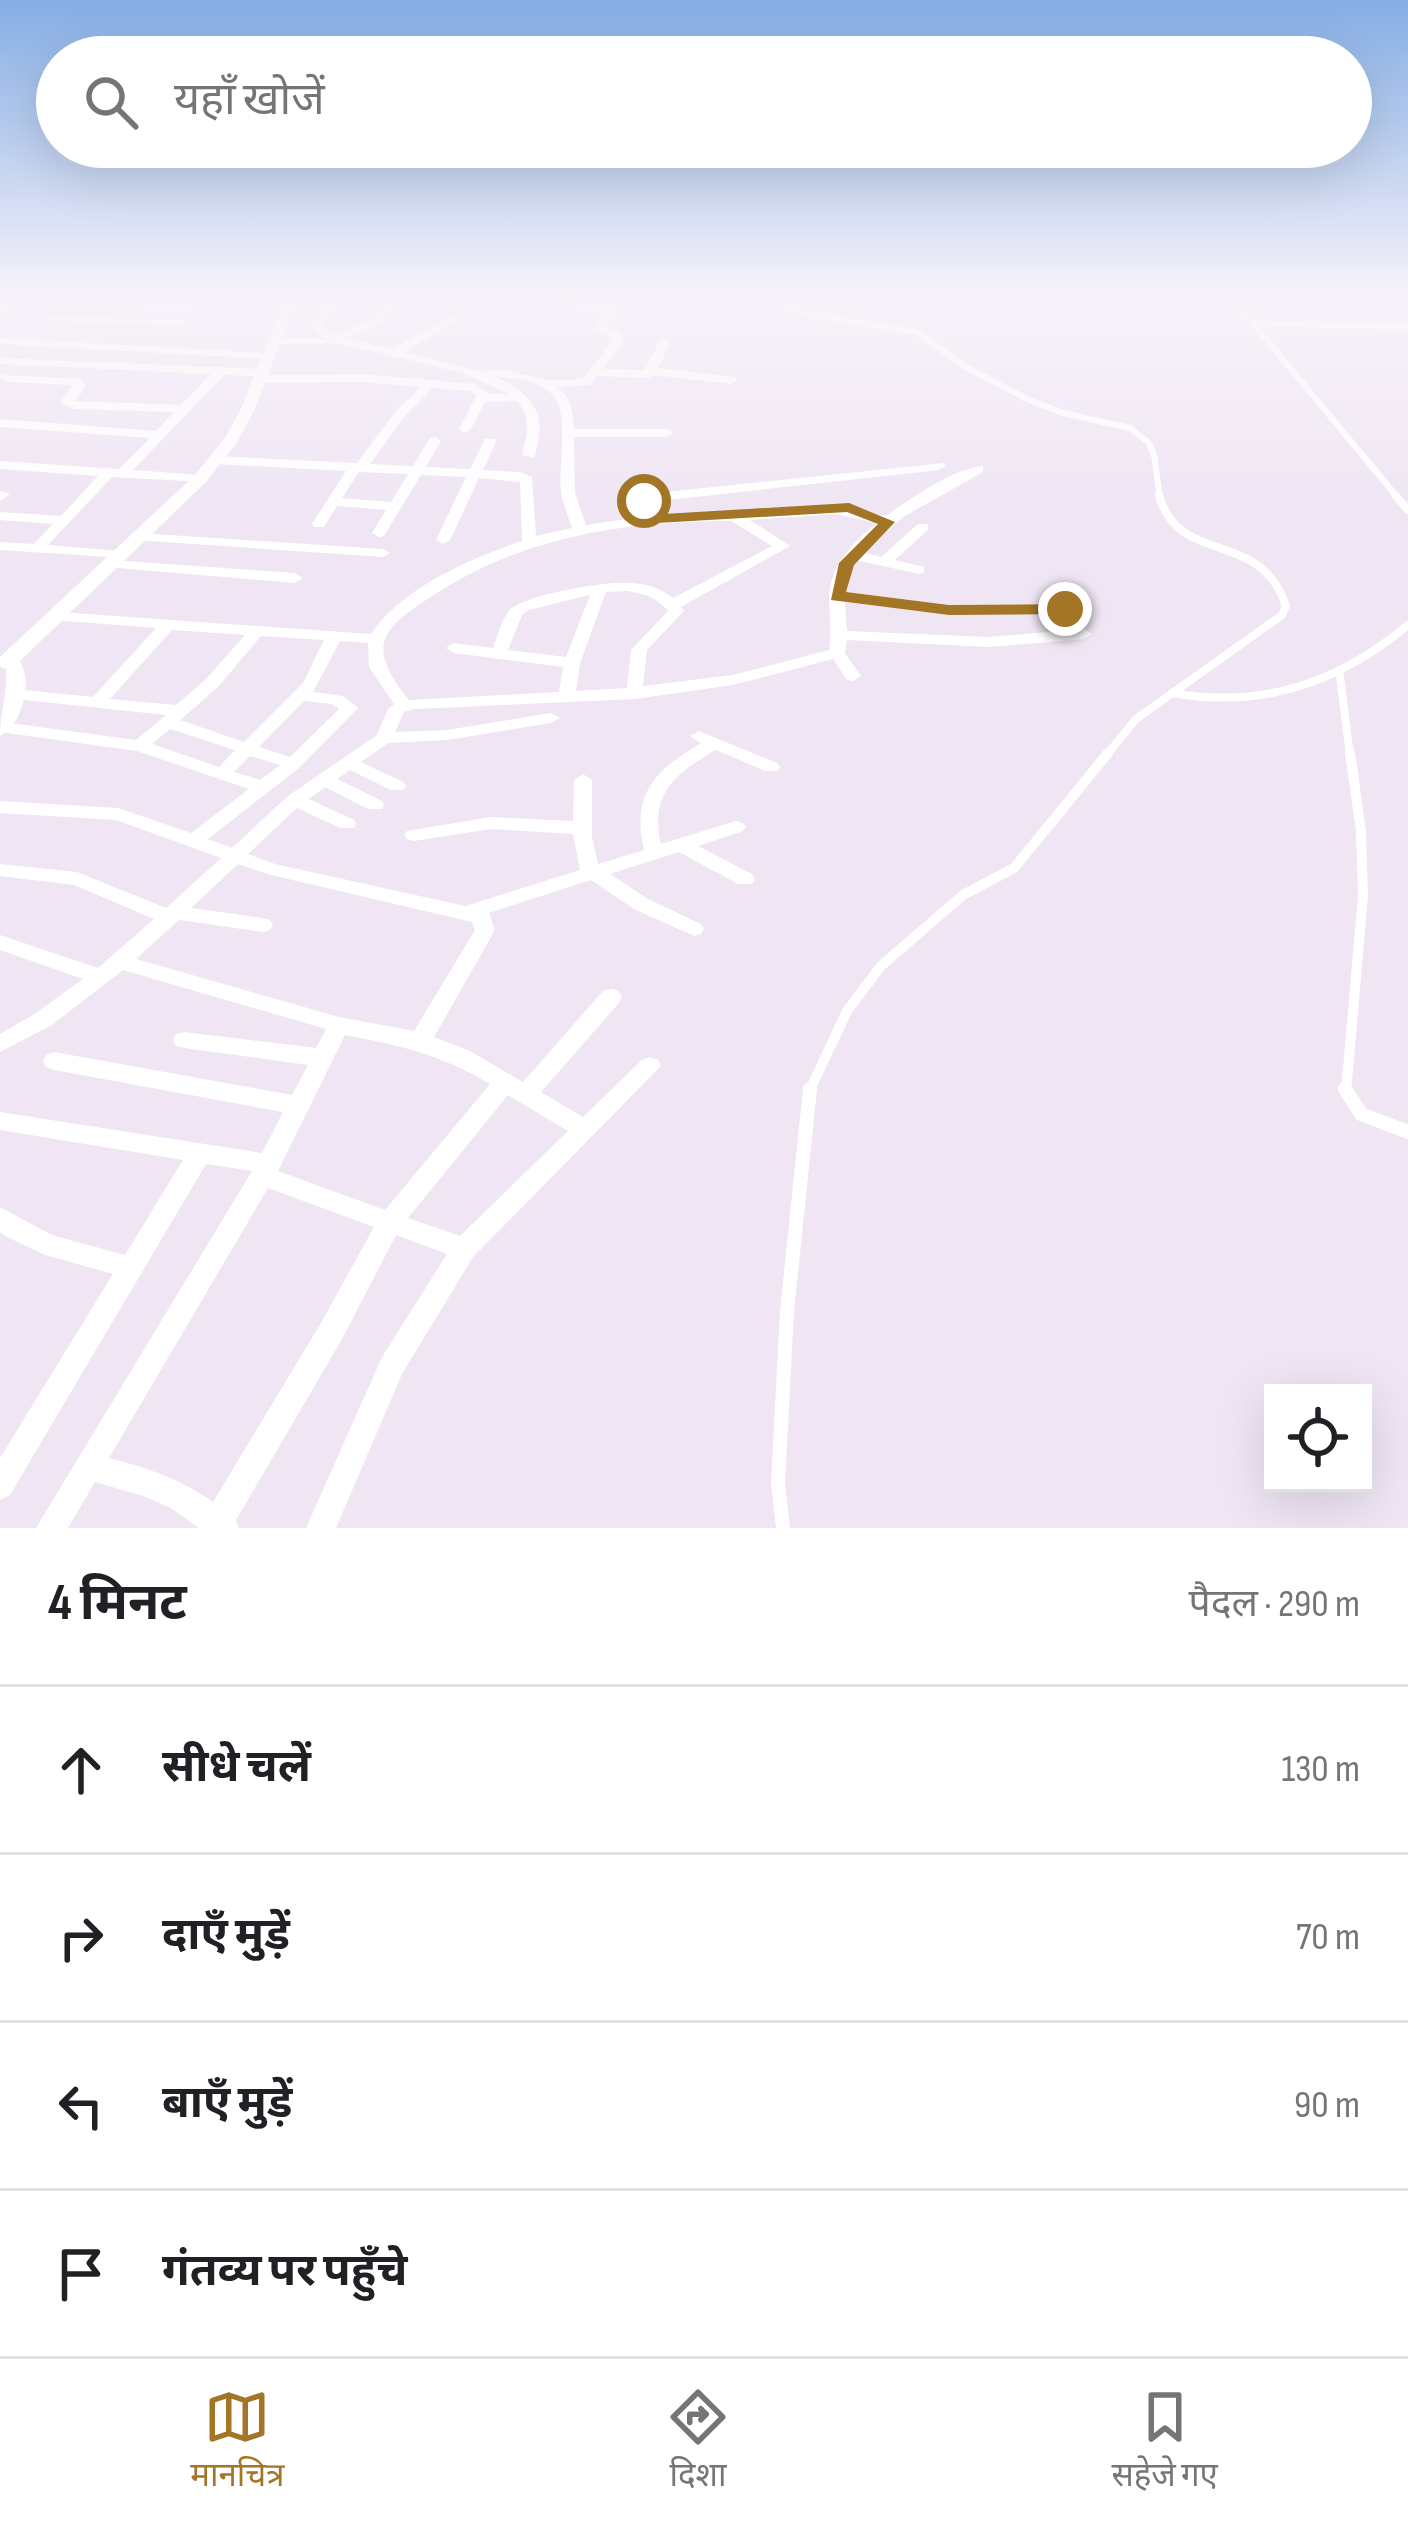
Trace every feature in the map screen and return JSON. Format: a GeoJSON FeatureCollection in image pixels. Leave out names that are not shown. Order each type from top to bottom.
{"type":"FeatureCollection","features":[{"type":"Feature","properties":{"kind":"street"},"geometry":{"type":"LineString","coordinates":[[168,369],[232,369]]}},
{"type":"Feature","properties":{"kind":"street"},"geometry":{"type":"LineString","coordinates":[[257,369],[193,478],[59,617],[4,662],[18,670],[15,694],[1,728],[140,746],[261,787]]}},
{"type":"Feature","properties":{"kind":"street"},"geometry":{"type":"LineString","coordinates":[[25,643],[27,631],[215,460],[240,426],[259,369]]}},
{"type":"Feature","properties":{"kind":"street"},"geometry":{"type":"LineString","coordinates":[[292,369],[329,377],[475,388],[481,397]]}},
{"type":"Feature","properties":{"kind":"street"},"geometry":{"type":"LineString","coordinates":[[329,377],[331,369]]}},
{"type":"Feature","properties":{"kind":"street"},"geometry":{"type":"LineString","coordinates":[[464,369],[545,384],[582,385],[596,369]]}},
{"type":"Feature","properties":{"kind":"street"},"geometry":{"type":"LineString","coordinates":[[594,372],[641,376],[651,371],[731,380]]}},
{"type":"Feature","properties":{"kind":"street"},"geometry":{"type":"LineString","coordinates":[[37,549],[220,372]]}},
{"type":"Feature","properties":{"kind":"street"},"geometry":{"type":"LineString","coordinates":[[477,372],[531,408],[535,420],[529,455]]}},
{"type":"Feature","properties":{"kind":"street"},"geometry":{"type":"LineString","coordinates":[[674,392],[684,374]]}},
{"type":"Feature","properties":{"kind":"street"},"geometry":{"type":"LineString","coordinates":[[3,381],[77,382],[80,387],[66,402],[73,405],[184,409]]}},
{"type":"Feature","properties":{"kind":"street"},"geometry":{"type":"LineString","coordinates":[[319,524],[400,414],[431,383]]}},
{"type":"Feature","properties":{"kind":"street"},"geometry":{"type":"LineString","coordinates":[[545,384],[566,404],[568,492],[580,529]]}},
{"type":"Feature","properties":{"kind":"street"},"geometry":{"type":"LineString","coordinates":[[481,397],[519,397]]}},
{"type":"Feature","properties":{"kind":"street"},"geometry":{"type":"LineString","coordinates":[[465,428],[481,397]]}},
{"type":"Feature","properties":{"kind":"street"},"geometry":{"type":"LineString","coordinates":[[0,423],[160,435]]}},
{"type":"Feature","properties":{"kind":"street"},"geometry":{"type":"LineString","coordinates":[[570,433],[668,433]]}},
{"type":"Feature","properties":{"kind":"street"},"geometry":{"type":"LineString","coordinates":[[380,533],[435,441]]}},
{"type":"Feature","properties":{"kind":"street"},"geometry":{"type":"LineString","coordinates":[[442,540],[490,442]]}},
{"type":"Feature","properties":{"kind":"street"},"geometry":{"type":"LineString","coordinates":[[215,460],[520,476],[526,480],[529,542]]}},
{"type":"Feature","properties":{"kind":"street"},"geometry":{"type":"LineString","coordinates":[[0,465],[193,478]]}},
{"type":"Feature","properties":{"kind":"street"},"geometry":{"type":"LineString","coordinates":[[640,520],[639,505],[656,497],[939,466]]}},
{"type":"Feature","properties":{"kind":"street"},"geometry":{"type":"LineString","coordinates":[[854,676],[838,644],[840,573],[888,522],[978,470]]}},
{"type":"Feature","properties":{"kind":"street"},"geometry":{"type":"LineString","coordinates":[[333,502],[396,506]]}},
{"type":"Feature","properties":{"kind":"street"},"geometry":{"type":"LineString","coordinates":[[404,705],[377,667],[376,640],[386,624],[432,588],[529,542],[640,520],[839,507],[888,522]]}},
{"type":"Feature","properties":{"kind":"street"},"geometry":{"type":"LineString","coordinates":[[674,604],[783,545],[732,515]]}},
{"type":"Feature","properties":{"kind":"street"},"geometry":{"type":"LineString","coordinates":[[0,516],[64,520]]}},
{"type":"Feature","properties":{"kind":"street"},"geometry":{"type":"LineString","coordinates":[[884,562],[923,526]]}},
{"type":"Feature","properties":{"kind":"street"},"geometry":{"type":"LineString","coordinates":[[139,537],[383,553]]}},
{"type":"Feature","properties":{"kind":"street"},"geometry":{"type":"LineString","coordinates":[[0,546],[295,578]]}},
{"type":"Feature","properties":{"kind":"street"},"geometry":{"type":"LineString","coordinates":[[854,555],[919,570]]}},
{"type":"Feature","properties":{"kind":"street"},"geometry":{"type":"LineString","coordinates":[[498,655],[518,609],[600,588],[647,591],[674,604]]}},
{"type":"Feature","properties":{"kind":"street"},"geometry":{"type":"LineString","coordinates":[[567,698],[572,663],[600,588]]}},
{"type":"Feature","properties":{"kind":"street"},"geometry":{"type":"LineString","coordinates":[[836,596],[949,610],[1065,609]]}},
{"type":"Feature","properties":{"kind":"street"},"geometry":{"type":"LineString","coordinates":[[635,694],[635,652],[673,616],[674,604]]}},
{"type":"Feature","properties":{"kind":"street"},"geometry":{"type":"LineString","coordinates":[[59,617],[376,640]]}},
{"type":"Feature","properties":{"kind":"street"},"geometry":{"type":"LineString","coordinates":[[99,700],[168,625]]}},
{"type":"Feature","properties":{"kind":"street"},"geometry":{"type":"LineString","coordinates":[[140,746],[212,683],[257,631]]}},
{"type":"Feature","properties":{"kind":"street"},"geometry":{"type":"LineString","coordinates":[[0,1045],[44,1019],[120,962],[295,800],[384,738],[404,705],[635,694],[757,674],[838,644],[989,642],[1084,634]]}},
{"type":"Feature","properties":{"kind":"street"},"geometry":{"type":"LineString","coordinates":[[224,772],[318,673],[334,637]]}},
{"type":"Feature","properties":{"kind":"street"},"geometry":{"type":"LineString","coordinates":[[454,648],[572,663]]}},
{"type":"Feature","properties":{"kind":"street"},"geometry":{"type":"LineString","coordinates":[[15,694],[99,700],[174,716],[293,764]]}},
{"type":"Feature","properties":{"kind":"street"},"geometry":{"type":"LineString","coordinates":[[193,841],[293,764],[349,708],[338,700],[300,695]]}},
{"type":"Feature","properties":{"kind":"street"},"geometry":{"type":"LineString","coordinates":[[384,738],[447,735],[551,718]]}},
{"type":"Feature","properties":{"kind":"street"},"geometry":{"type":"LineString","coordinates":[[654,853],[645,826],[650,800],[666,775],[706,740],[771,767]]}},
{"type":"Feature","properties":{"kind":"street"},"geometry":{"type":"LineString","coordinates":[[349,763],[397,786]]}},
{"type":"Feature","properties":{"kind":"street"},"geometry":{"type":"LineString","coordinates":[[323,779],[374,806]]}},
{"type":"Feature","properties":{"kind":"street"},"geometry":{"type":"LineString","coordinates":[[583,780],[582,827],[590,870],[641,904],[694,929]]}},
{"type":"Feature","properties":{"kind":"street"},"geometry":{"type":"LineString","coordinates":[[295,800],[347,824]]}},
{"type":"Feature","properties":{"kind":"street"},"geometry":{"type":"LineString","coordinates":[[0,807],[118,814],[231,857],[481,917],[485,930],[420,1041]]}},
{"type":"Feature","properties":{"kind":"street"},"geometry":{"type":"LineString","coordinates":[[414,835],[491,823],[582,827]]}},
{"type":"Feature","properties":{"kind":"street"},"geometry":{"type":"LineString","coordinates":[[465,913],[736,827]]}},
{"type":"Feature","properties":{"kind":"street"},"geometry":{"type":"LineString","coordinates":[[680,844],[745,879]]}},
{"type":"Feature","properties":{"kind":"street"},"geometry":{"type":"LineString","coordinates":[[0,870],[77,879],[172,915],[263,925]]}},
{"type":"Feature","properties":{"kind":"street"},"geometry":{"type":"LineString","coordinates":[[0,942],[99,976]]}},
{"type":"Feature","properties":{"kind":"street"},"geometry":{"type":"LineString","coordinates":[[120,962],[340,1025],[420,1041],[516,1088],[586,1130]]}},
{"type":"Feature","properties":{"kind":"street"},"geometry":{"type":"LineString","coordinates":[[88,1466],[164,1490],[218,1527],[389,1223],[516,1088],[611,997]]}},
{"type":"Feature","properties":{"kind":"street"},"geometry":{"type":"LineString","coordinates":[[51,1528],[266,1170],[340,1025]]}},
{"type":"Feature","properties":{"kind":"street"},"geometry":{"type":"LineString","coordinates":[[184,1040],[323,1058]]}},
{"type":"Feature","properties":{"kind":"street"},"geometry":{"type":"LineString","coordinates":[[54,1061],[299,1106]]}},
{"type":"Feature","properties":{"kind":"street"},"geometry":{"type":"LineString","coordinates":[[321,1528],[392,1366],[464,1249],[650,1066]]}},
{"type":"Feature","properties":{"kind":"street"},"geometry":{"type":"LineString","coordinates":[[0,1121],[200,1153],[266,1170],[389,1223],[464,1249]]}},
{"type":"Feature","properties":{"kind":"street"},"geometry":{"type":"LineString","coordinates":[[0,1485],[200,1153]]}},
{"type":"Feature","properties":{"kind":"street"},"geometry":{"type":"LineString","coordinates":[[0,1218],[33,1240],[129,1267]]}},
{"type":"Feature","properties":{"kind":"lane"},"geometry":{"type":"LineString","coordinates":[[783,1528],[778,1483],[806,1098],[847,1011],[881,966],[963,895],[1015,868],[1136,719],[1282,615],[1286,606],[1279,583],[1261,562],[1194,539],[1167,520],[1159,505],[1153,450],[1146,438],[1124,426],[1063,414],[972,369]]}},
{"type":"Feature","properties":{"kind":"lane"},"geometry":{"type":"LineString","coordinates":[[1292,369],[1408,510]]}},
{"type":"Feature","properties":{"kind":"lane"},"geometry":{"type":"LineString","coordinates":[[1393,490],[1408,490]]}},
{"type":"Feature","properties":{"kind":"lane"},"geometry":{"type":"LineString","coordinates":[[1172,693],[1218,699],[1270,696],[1340,676],[1408,625]]}},
{"type":"Feature","properties":{"kind":"lane"},"geometry":{"type":"LineString","coordinates":[[1340,676],[1342,725],[1360,827],[1364,955],[1345,1089],[1348,1102],[1359,1113],[1379,1126],[1408,1132]]}},
{"type":"Feature","properties":{"kind":"route"},"geometry":{"type":"LineString","coordinates":[[644,501],[639,505],[640,520],[858,510],[888,522],[847,563],[836,596],[949,610],[1065,609]]}}]}
